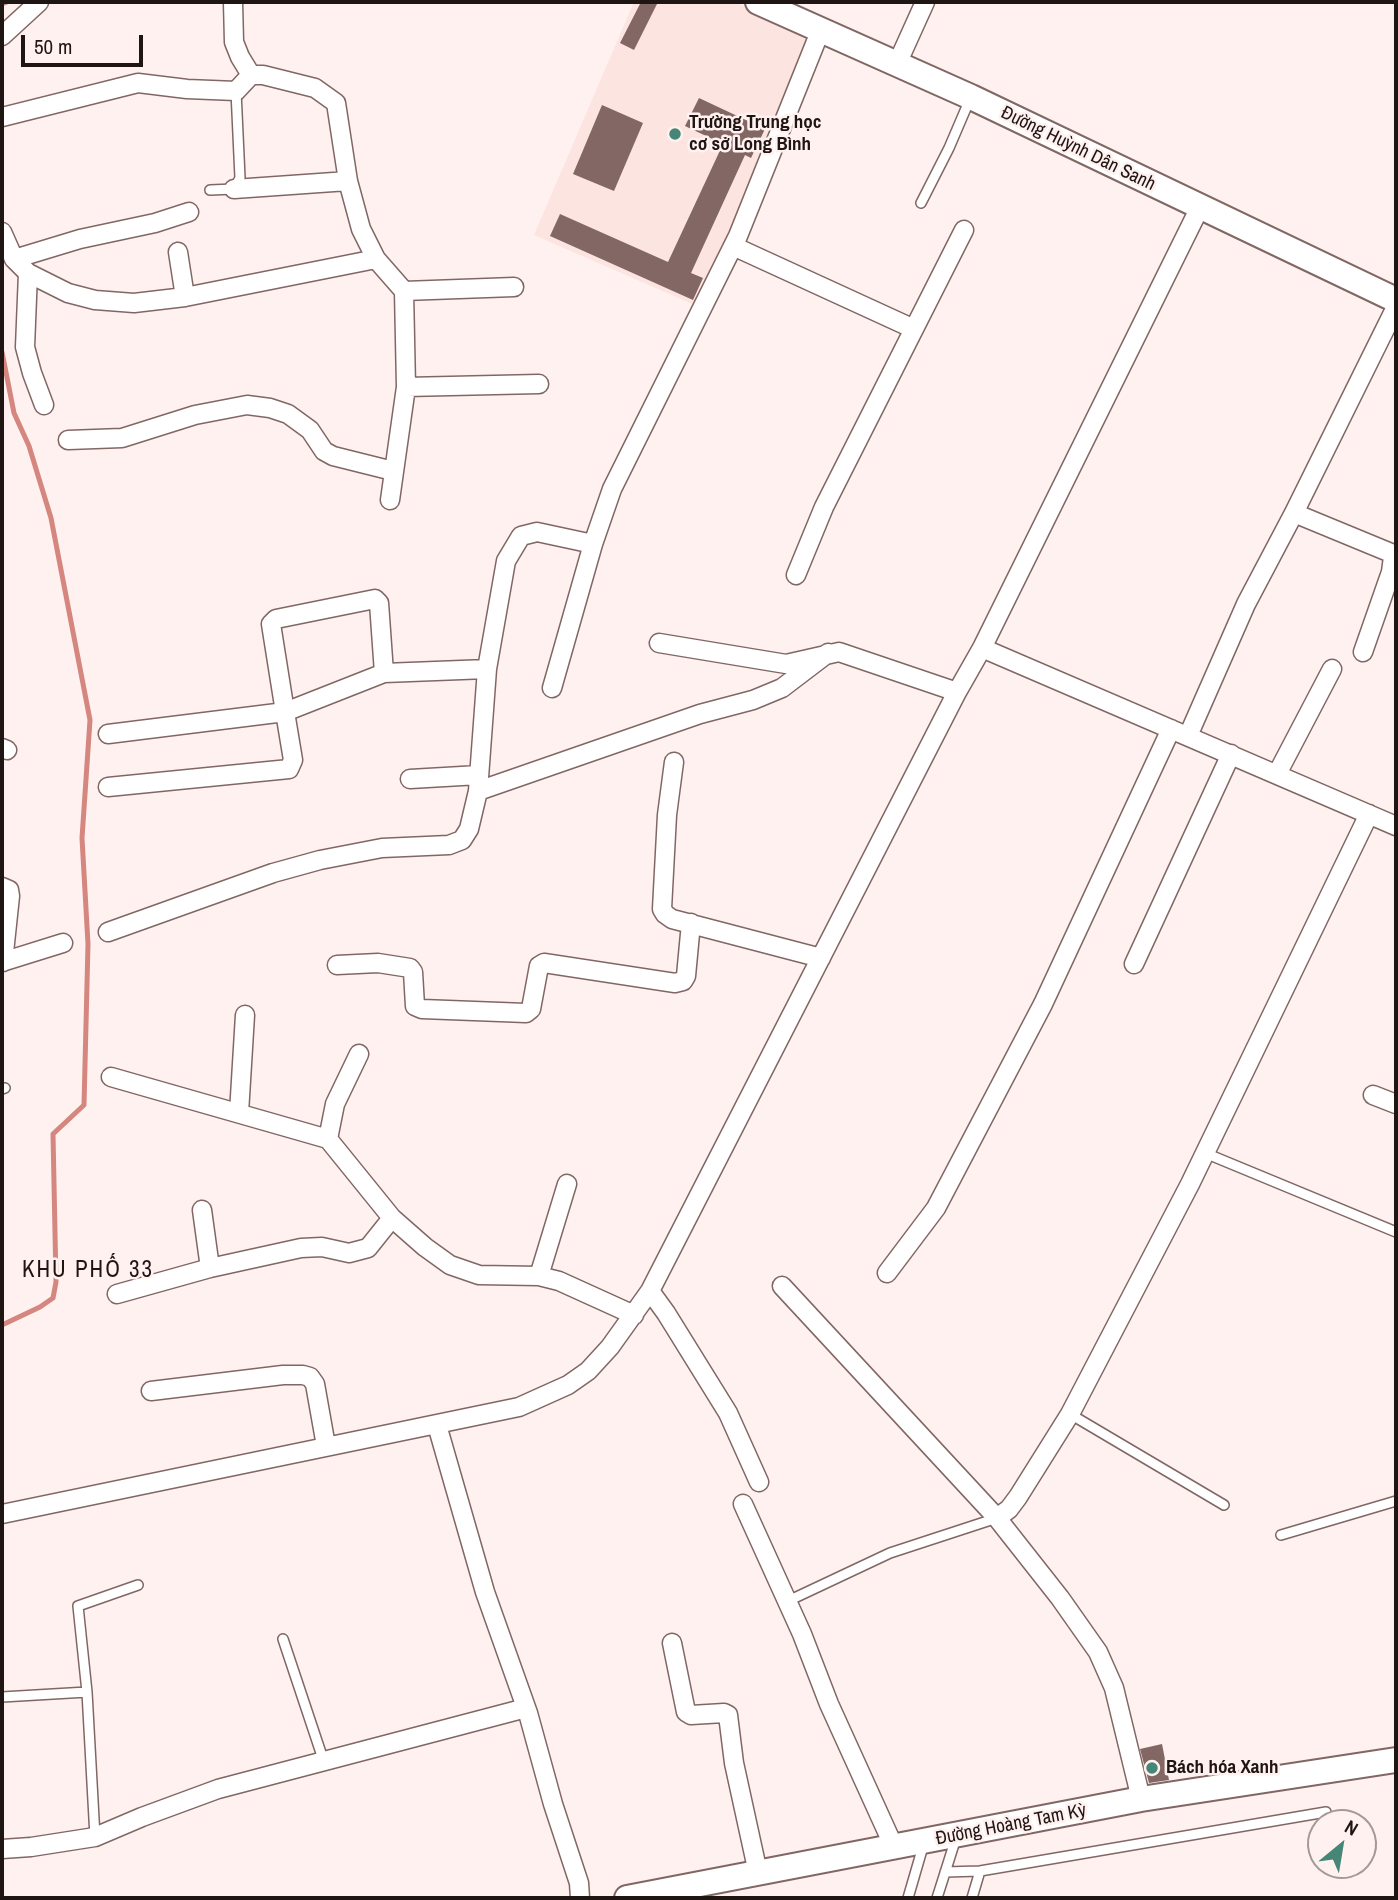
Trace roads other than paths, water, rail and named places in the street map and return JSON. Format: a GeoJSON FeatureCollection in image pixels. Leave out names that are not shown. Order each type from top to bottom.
{"type":"FeatureCollection","features":[{"type":"Feature","properties":{"kind":"street"},"geometry":{"type":"LineString","coordinates":[[2,36],[39,2]]}},
{"type":"Feature","properties":{"kind":"street"},"geometry":{"type":"LineString","coordinates":[[233,2],[234,42],[251,75],[315,88],[336,103],[348,181],[360,229],[376,259],[404,291],[406,387],[390,500]]}},
{"type":"Feature","properties":{"kind":"street","name":"Đường Huỳnh Dân Sanh"},"geometry":{"type":"LineString","coordinates":[[758,2],[971,97],[1396,300]]}},
{"type":"Feature","properties":{"kind":"street"},"geometry":{"type":"LineString","coordinates":[[897,64],[925,2]]}},
{"type":"Feature","properties":{"kind":"street"},"geometry":{"type":"LineString","coordinates":[[552,688],[593,544],[612,489],[733,246],[821,29]]}},
{"type":"Feature","properties":{"kind":"street"},"geometry":{"type":"LineString","coordinates":[[2,117],[138,83],[236,91],[251,75]]}},
{"type":"Feature","properties":{"kind":"street"},"geometry":{"type":"LineString","coordinates":[[234,190],[348,181]]}},
{"type":"Feature","properties":{"kind":"street"},"geometry":{"type":"LineString","coordinates":[[2,1514],[519,1407],[568,1385],[588,1371],[610,1347],[650,1291],[982,648],[1200,207]]}},
{"type":"Feature","properties":{"kind":"street"},"geometry":{"type":"LineString","coordinates":[[14,259],[80,239],[155,223],[189,212]]}},
{"type":"Feature","properties":{"kind":"street"},"geometry":{"type":"LineString","coordinates":[[796,575],[824,507],[964,230]]}},
{"type":"Feature","properties":{"kind":"street"},"geometry":{"type":"LineString","coordinates":[[2,232],[14,259],[28,273],[68,293],[95,300],[134,303],[185,297],[376,259]]}},
{"type":"Feature","properties":{"kind":"street"},"geometry":{"type":"LineString","coordinates":[[733,246],[914,329]]}},
{"type":"Feature","properties":{"kind":"street"},"geometry":{"type":"LineString","coordinates":[[178,252],[185,297]]}},
{"type":"Feature","properties":{"kind":"street"},"geometry":{"type":"LineString","coordinates":[[28,273],[25,347],[44,405]]}},
{"type":"Feature","properties":{"kind":"street"},"geometry":{"type":"LineString","coordinates":[[404,291],[514,287]]}},
{"type":"Feature","properties":{"kind":"street"},"geometry":{"type":"LineString","coordinates":[[887,1273],[936,1208],[1294,513],[1396,307]]}},
{"type":"Feature","properties":{"kind":"street"},"geometry":{"type":"LineString","coordinates":[[406,387],[539,384]]}},
{"type":"Feature","properties":{"kind":"street"},"geometry":{"type":"LineString","coordinates":[[68,440],[122,438],[195,415],[247,405],[288,414],[310,430],[324,451],[334,456],[393,471]]}},
{"type":"Feature","properties":{"kind":"street"},"geometry":{"type":"LineString","coordinates":[[1294,513],[1391,553],[1393,557],[1391,572],[1363,652]]}},
{"type":"Feature","properties":{"kind":"street"},"geometry":{"type":"LineString","coordinates":[[108,932],[273,873],[320,860],[382,848],[449,845],[462,840],[469,829],[478,783],[487,669],[506,561],[521,537],[537,532],[593,544]]}},
{"type":"Feature","properties":{"kind":"street"},"geometry":{"type":"LineString","coordinates":[[108,787],[289,769],[293,760],[271,624],[276,619],[375,600],[379,603],[384,673]]}},
{"type":"Feature","properties":{"kind":"street"},"geometry":{"type":"LineString","coordinates":[[659,643],[786,664],[828,653],[850,655],[957,692]]}},
{"type":"Feature","properties":{"kind":"street"},"geometry":{"type":"LineString","coordinates":[[982,648],[1396,826]]}},
{"type":"Feature","properties":{"kind":"street"},"geometry":{"type":"LineString","coordinates":[[410,779],[478,783],[700,714],[753,701],[782,688],[828,653]]}},
{"type":"Feature","properties":{"kind":"street"},"geometry":{"type":"LineString","coordinates":[[108,734],[285,712],[384,673],[487,669]]}},
{"type":"Feature","properties":{"kind":"street"},"geometry":{"type":"LineString","coordinates":[[1277,774],[1332,669]]}},
{"type":"Feature","properties":{"kind":"street"},"geometry":{"type":"LineString","coordinates":[[1135,964],[1231,754]]}},
{"type":"Feature","properties":{"kind":"street"},"geometry":{"type":"LineString","coordinates":[[674,762],[667,815],[662,909],[665,915],[821,958]]}},
{"type":"Feature","properties":{"kind":"street"},"geometry":{"type":"LineString","coordinates":[[997,1518],[1009,1509],[1070,1413],[1205,1153],[1369,814]]}},
{"type":"Feature","properties":{"kind":"street"},"geometry":{"type":"LineString","coordinates":[[2,887],[9,890],[10,896],[2,962],[63,943]]}},
{"type":"Feature","properties":{"kind":"street"},"geometry":{"type":"LineString","coordinates":[[337,965],[378,963],[410,968],[413,972],[415,1006],[422,1009],[526,1013],[531,1009],[539,965],[544,963],[675,983],[683,981],[686,976],[691,923]]}},
{"type":"Feature","properties":{"kind":"street"},"geometry":{"type":"LineString","coordinates":[[239,1113],[244,1015]]}},
{"type":"Feature","properties":{"kind":"street"},"geometry":{"type":"LineString","coordinates":[[328,1139],[335,1104],[359,1054]]}},
{"type":"Feature","properties":{"kind":"street"},"geometry":{"type":"LineString","coordinates":[[111,1077],[328,1139],[392,1218],[450,1265],[479,1275],[539,1276],[574,1286],[634,1315]]}},
{"type":"Feature","properties":{"kind":"street"},"geometry":{"type":"LineString","coordinates":[[1373,1095],[1396,1104]]}},
{"type":"Feature","properties":{"kind":"street"},"geometry":{"type":"LineString","coordinates":[[539,1276],[567,1184]]}},
{"type":"Feature","properties":{"kind":"street"},"geometry":{"type":"LineString","coordinates":[[202,1210],[211,1269]]}},
{"type":"Feature","properties":{"kind":"street"},"geometry":{"type":"LineString","coordinates":[[117,1294],[301,1248],[322,1247],[349,1252],[368,1248],[392,1218]]}},
{"type":"Feature","properties":{"kind":"street"},"geometry":{"type":"LineString","coordinates":[[782,1286],[997,1518],[1060,1598],[1098,1652],[1114,1688],[1141,1799]]}},
{"type":"Feature","properties":{"kind":"street"},"geometry":{"type":"LineString","coordinates":[[650,1291],[728,1413],[759,1482]]}},
{"type":"Feature","properties":{"kind":"street"},"geometry":{"type":"LineString","coordinates":[[151,1391],[303,1374],[310,1377],[315,1384],[326,1446]]}},
{"type":"Feature","properties":{"kind":"street"},"geometry":{"type":"LineString","coordinates":[[437,1425],[485,1592],[526,1708],[552,1804],[579,1883],[580,1898]]}},
{"type":"Feature","properties":{"kind":"street"},"geometry":{"type":"LineString","coordinates":[[743,1504],[788,1601],[829,1704],[894,1847]]}},
{"type":"Feature","properties":{"kind":"street"},"geometry":{"type":"LineString","coordinates":[[672,1643],[686,1712],[691,1715],[727,1715],[734,1763],[758,1873]]}},
{"type":"Feature","properties":{"kind":"street"},"geometry":{"type":"LineString","coordinates":[[2,1849],[95,1837],[218,1789],[526,1708]]}},
{"type":"Feature","properties":{"kind":"street","name":"Đường Hoàng Tam Kỳ"},"geometry":{"type":"LineString","coordinates":[[628,1898],[1141,1799],[1396,1760]]}},
{"type":"Feature","properties":{"kind":"lane"},"geometry":{"type":"LineString","coordinates":[[210,190],[234,190],[240,178],[236,91]]}},
{"type":"Feature","properties":{"kind":"lane"},"geometry":{"type":"LineString","coordinates":[[921,203],[971,97]]}},
{"type":"Feature","properties":{"kind":"lane"},"geometry":{"type":"LineString","coordinates":[[1205,1153],[1396,1232]]}},
{"type":"Feature","properties":{"kind":"lane"},"geometry":{"type":"LineString","coordinates":[[1070,1413],[1224,1505]]}},
{"type":"Feature","properties":{"kind":"lane"},"geometry":{"type":"LineString","coordinates":[[1281,1535],[1396,1501]]}},
{"type":"Feature","properties":{"kind":"lane"},"geometry":{"type":"LineString","coordinates":[[788,1601],[890,1553],[997,1518]]}},
{"type":"Feature","properties":{"kind":"lane"},"geometry":{"type":"LineString","coordinates":[[95,1837],[87,1692],[78,1606],[138,1585]]}},
{"type":"Feature","properties":{"kind":"lane"},"geometry":{"type":"LineString","coordinates":[[283,1639],[324,1762]]}},
{"type":"Feature","properties":{"kind":"lane"},"geometry":{"type":"LineString","coordinates":[[2,1698],[87,1692]]}},
{"type":"Feature","properties":{"kind":"lane"},"geometry":{"type":"LineString","coordinates":[[945,1872],[980,1871],[1307,1815]]}},
{"type":"Feature","properties":{"kind":"lane"},"geometry":{"type":"LineString","coordinates":[[937,1898],[956,1836]]}},
{"type":"Feature","properties":{"kind":"lane"},"geometry":{"type":"LineString","coordinates":[[908,1898],[924,1842]]}},
{"type":"Feature","properties":{"kind":"lane"},"geometry":{"type":"LineString","coordinates":[[972,1898],[980,1871]]}},
{"type":"Feature","properties":{"kind":"waterway"},"geometry":{"type":"LineString","coordinates":[[2,4],[7,2]]}},
{"type":"Feature","properties":{"kind":"waterway"},"geometry":{"type":"LineString","coordinates":[[2,352],[14,413],[29,446],[51,518],[90,720],[82,838],[88,944],[84,1105],[53,1134],[56,1282],[53,1298],[2,1325]]}},
{"type":"Feature","properties":{"kind":"place","name":"Trường Trung học cơ sở Long Bình"},"geometry":{"type":"Point","coordinates":[675,134]}},
{"type":"Feature","properties":{"kind":"place","name":"Bách hóa Xanh"},"geometry":{"type":"Point","coordinates":[1152,1768]}},
{"type":"Feature","properties":{"kind":"district","name":"KHU PHỐ 33"},"geometry":{"type":"Point","coordinates":[88,1271]}}]}
